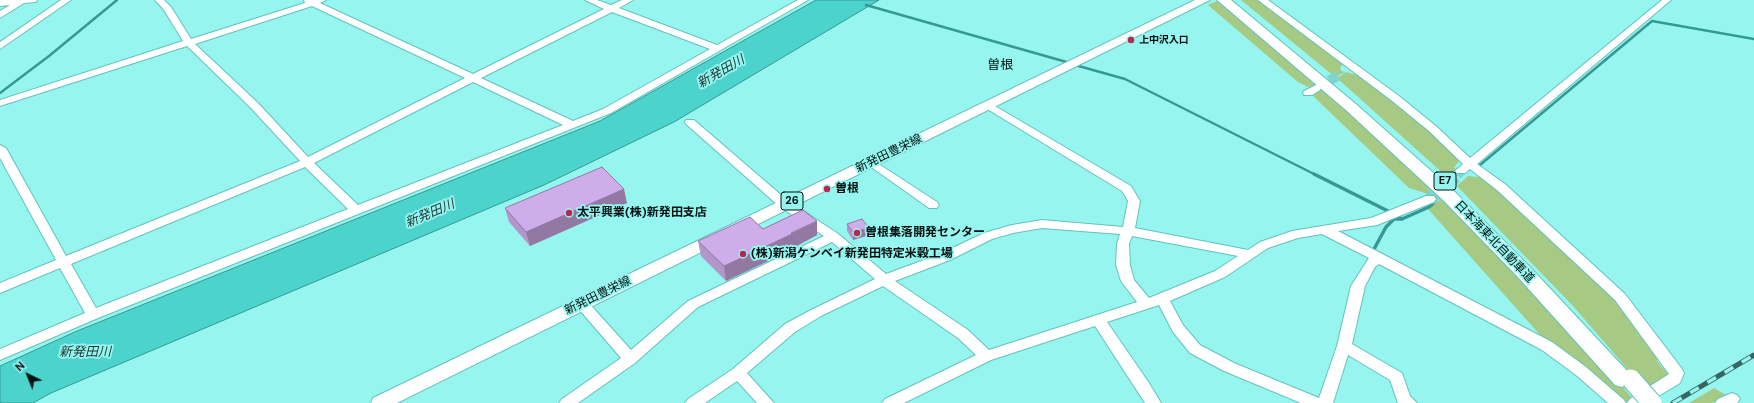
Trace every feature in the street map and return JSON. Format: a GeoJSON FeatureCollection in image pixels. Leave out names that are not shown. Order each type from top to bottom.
{"type":"FeatureCollection","features":[{"type":"Feature","properties":{"kind":"highway","name":"日本海東北自動車道"},"geometry":{"type":"LineString","coordinates":[[1232,3],[1346,103],[1450,198],[1652,403]]}},
{"type":"Feature","properties":{"kind":"highway","name":"日本海東北自動車道"},"geometry":{"type":"LineString","coordinates":[[1627,379],[1642,403]]}},
{"type":"Feature","properties":{"kind":"main road","name":"新発田豊栄線"},"geometry":{"type":"LineString","coordinates":[[380,403],[1201,1]]}},
{"type":"Feature","properties":{"kind":"street"},"geometry":{"type":"LineString","coordinates":[[0,3],[33,0]]}},
{"type":"Feature","properties":{"kind":"street"},"geometry":{"type":"LineString","coordinates":[[0,46],[67,0]]}},
{"type":"Feature","properties":{"kind":"street"},"geometry":{"type":"LineString","coordinates":[[160,0],[188,42],[254,105],[307,162],[357,211]]}},
{"type":"Feature","properties":{"kind":"street"},"geometry":{"type":"LineString","coordinates":[[0,103],[309,2],[322,0]]}},
{"type":"Feature","properties":{"kind":"street"},"geometry":{"type":"LineString","coordinates":[[589,0],[717,48]]}},
{"type":"Feature","properties":{"kind":"street"},"geometry":{"type":"LineString","coordinates":[[0,288],[307,162],[629,0]]}},
{"type":"Feature","properties":{"kind":"street"},"geometry":{"type":"LineString","coordinates":[[0,355],[93,315],[573,126],[607,111],[804,0]]}},
{"type":"Feature","properties":{"kind":"street"},"geometry":{"type":"LineString","coordinates":[[1262,0],[1347,70],[1395,98],[1469,163],[1501,187],[1620,297],[1677,373],[1675,379],[1635,403]]}},
{"type":"Feature","properties":{"kind":"street"},"geometry":{"type":"LineString","coordinates":[[1461,171],[1667,0]]}},
{"type":"Feature","properties":{"kind":"street"},"geometry":{"type":"LineString","coordinates":[[0,15],[23,1]]}},
{"type":"Feature","properties":{"kind":"street"},"geometry":{"type":"LineString","coordinates":[[309,2],[573,126]]}},
{"type":"Feature","properties":{"kind":"street"},"geometry":{"type":"LineString","coordinates":[[988,105],[1127,189],[1134,201],[1128,231],[1123,244],[1124,265],[1128,281],[1146,305]]}},
{"type":"Feature","properties":{"kind":"street"},"geometry":{"type":"LineString","coordinates":[[690,122],[784,204],[833,236],[884,280],[964,334],[986,356]]}},
{"type":"Feature","properties":{"kind":"street"},"geometry":{"type":"LineString","coordinates":[[0,148],[93,315]]}},
{"type":"Feature","properties":{"kind":"street"},"geometry":{"type":"LineString","coordinates":[[871,162],[933,205]]}},
{"type":"Feature","properties":{"kind":"street"},"geometry":{"type":"LineString","coordinates":[[890,403],[986,356],[1099,321],[1162,299],[1220,274],[1248,254],[1264,245],[1296,234],[1373,222],[1426,201]]}},
{"type":"Feature","properties":{"kind":"street"},"geometry":{"type":"LineString","coordinates":[[693,403],[738,374],[790,328],[816,313],[884,280],[945,258],[988,236],[1012,229],[1042,224],[1128,231],[1248,254]]}},
{"type":"Feature","properties":{"kind":"street"},"geometry":{"type":"LineString","coordinates":[[1323,229],[1376,259],[1547,346],[1581,371],[1618,403]]}},
{"type":"Feature","properties":{"kind":"street"},"geometry":{"type":"LineString","coordinates":[[568,403],[630,359],[693,304],[833,236]]}},
{"type":"Feature","properties":{"kind":"street"},"geometry":{"type":"LineString","coordinates":[[1325,403],[1344,346],[1358,286],[1370,264],[1376,259]]}},
{"type":"Feature","properties":{"kind":"street"},"geometry":{"type":"LineString","coordinates":[[1162,299],[1178,328],[1195,348],[1229,367],[1316,403]]}},
{"type":"Feature","properties":{"kind":"street"},"geometry":{"type":"LineString","coordinates":[[582,304],[630,359]]}},
{"type":"Feature","properties":{"kind":"street"},"geometry":{"type":"LineString","coordinates":[[1099,321],[1144,387],[1152,403]]}},
{"type":"Feature","properties":{"kind":"street"},"geometry":{"type":"LineString","coordinates":[[1344,346],[1397,377],[1404,398],[1409,403]]}},
{"type":"Feature","properties":{"kind":"street"},"geometry":{"type":"LineString","coordinates":[[738,374],[766,403]]}},
{"type":"Feature","properties":{"kind":"green space"},"geometry":{"type":"Polygon","coordinates":[[[1241,0],[1258,0],[1344,63],[1340,68],[1341,71],[1345,72],[1335,77],[1241,0]]]}},
{"type":"Feature","properties":{"kind":"green space"},"geometry":{"type":"Polygon","coordinates":[[[1217,1],[1320,85],[1308,87],[1298,82],[1208,5],[1217,1]]]}},
{"type":"Feature","properties":{"kind":"green space"},"geometry":{"type":"Polygon","coordinates":[[[1346,72],[1362,76],[1461,158],[1454,168],[1459,170],[1451,178],[1447,177],[1337,78],[1346,72]]]}},
{"type":"Feature","properties":{"kind":"green space"},"geometry":{"type":"Polygon","coordinates":[[[1323,87],[1436,190],[1429,197],[1425,193],[1409,188],[1312,95],[1323,87]]]}},
{"type":"Feature","properties":{"kind":"green space"},"geometry":{"type":"Polygon","coordinates":[[[1468,176],[1487,178],[1602,283],[1658,350],[1657,361],[1671,378],[1648,393],[1574,307],[1457,186],[1468,176]]]}},
{"type":"Feature","properties":{"kind":"green space"},"geometry":{"type":"Polygon","coordinates":[[[1444,197],[1595,355],[1633,399],[1624,403],[1549,345],[1428,209],[1444,197]]]}},
{"type":"Feature","properties":{"kind":"green space"},"geometry":{"type":"Polygon","coordinates":[[[1714,388],[1728,396],[1712,403],[1689,403],[1714,388]]]}},
{"type":"Feature","properties":{"kind":"water","name":"新発田川"},"geometry":{"type":"Polygon","coordinates":[[[816,0],[879,0],[674,122],[544,185],[51,393],[33,403],[0,403],[0,366],[77,331],[600,121],[816,0]]]}},
{"type":"Feature","properties":{"kind":"building"},"geometry":{"type":"Polygon","coordinates":[[[602,167],[624,189],[526,232],[505,208],[602,167]]]}},
{"type":"Feature","properties":{"kind":"building"},"geometry":{"type":"Polygon","coordinates":[[[803,210],[817,221],[724,266],[698,241],[750,217],[763,229],[803,210]]]}},
{"type":"Feature","properties":{"kind":"building"},"geometry":{"type":"Polygon","coordinates":[[[862,219],[869,228],[853,232],[847,224],[862,219]]]}},
{"type":"Feature","properties":{"kind":"waterway"},"geometry":{"type":"LineString","coordinates":[[0,93],[49,56],[117,0]]}},
{"type":"Feature","properties":{"kind":"waterway"},"geometry":{"type":"LineString","coordinates":[[866,5],[1070,63]]}},
{"type":"Feature","properties":{"kind":"waterway"},"geometry":{"type":"LineString","coordinates":[[1480,165],[1652,21],[1754,39]]}},
{"type":"Feature","properties":{"kind":"waterway"},"geometry":{"type":"LineString","coordinates":[[1075,65],[1125,79],[1316,175]]}},
{"type":"Feature","properties":{"kind":"waterway"},"geometry":{"type":"LineString","coordinates":[[1316,175],[1390,212]]}},
{"type":"Feature","properties":{"kind":"waterway"},"geometry":{"type":"LineString","coordinates":[[1402,219],[1429,207],[1435,202]]}},
{"type":"Feature","properties":{"kind":"waterway"},"geometry":{"type":"LineString","coordinates":[[1395,215],[1402,219]]}},
{"type":"Feature","properties":{"kind":"waterway"},"geometry":{"type":"LineString","coordinates":[[1373,251],[1386,227],[1394,219],[1402,219]]}},
{"type":"Feature","properties":{"kind":"tunnel"},"geometry":{"type":"LineString","coordinates":[[1316,88],[1343,73]]}},
{"type":"Feature","properties":{"kind":"tunnel"},"geometry":{"type":"LineString","coordinates":[[1458,174],[1461,171]]}},
{"type":"Feature","properties":{"kind":"tunnel"},"geometry":{"type":"LineString","coordinates":[[1430,199],[1458,174]]}},
{"type":"Feature","properties":{"kind":"railway"},"geometry":{"type":"LineString","coordinates":[[1673,403],[1754,355]]}},
{"type":"Feature","properties":{"kind":"place","name":"上中沢入口"},"geometry":{"type":"Point","coordinates":[1131,40]}},
{"type":"Feature","properties":{"kind":"place","name":"曽根"},"geometry":{"type":"Point","coordinates":[827,189]}},
{"type":"Feature","properties":{"kind":"place","name":"太平興業(株)新発田支店"},"geometry":{"type":"Point","coordinates":[569,213]}},
{"type":"Feature","properties":{"kind":"place","name":"曽根集落開発センター"},"geometry":{"type":"Point","coordinates":[857,233]}},
{"type":"Feature","properties":{"kind":"place","name":"(株)新潟ケンベイ新発田特定米穀工場"},"geometry":{"type":"Point","coordinates":[743,254]}},
{"type":"Feature","properties":{"kind":"district","name":"曽根"},"geometry":{"type":"Point","coordinates":[1000,66]}}]}
